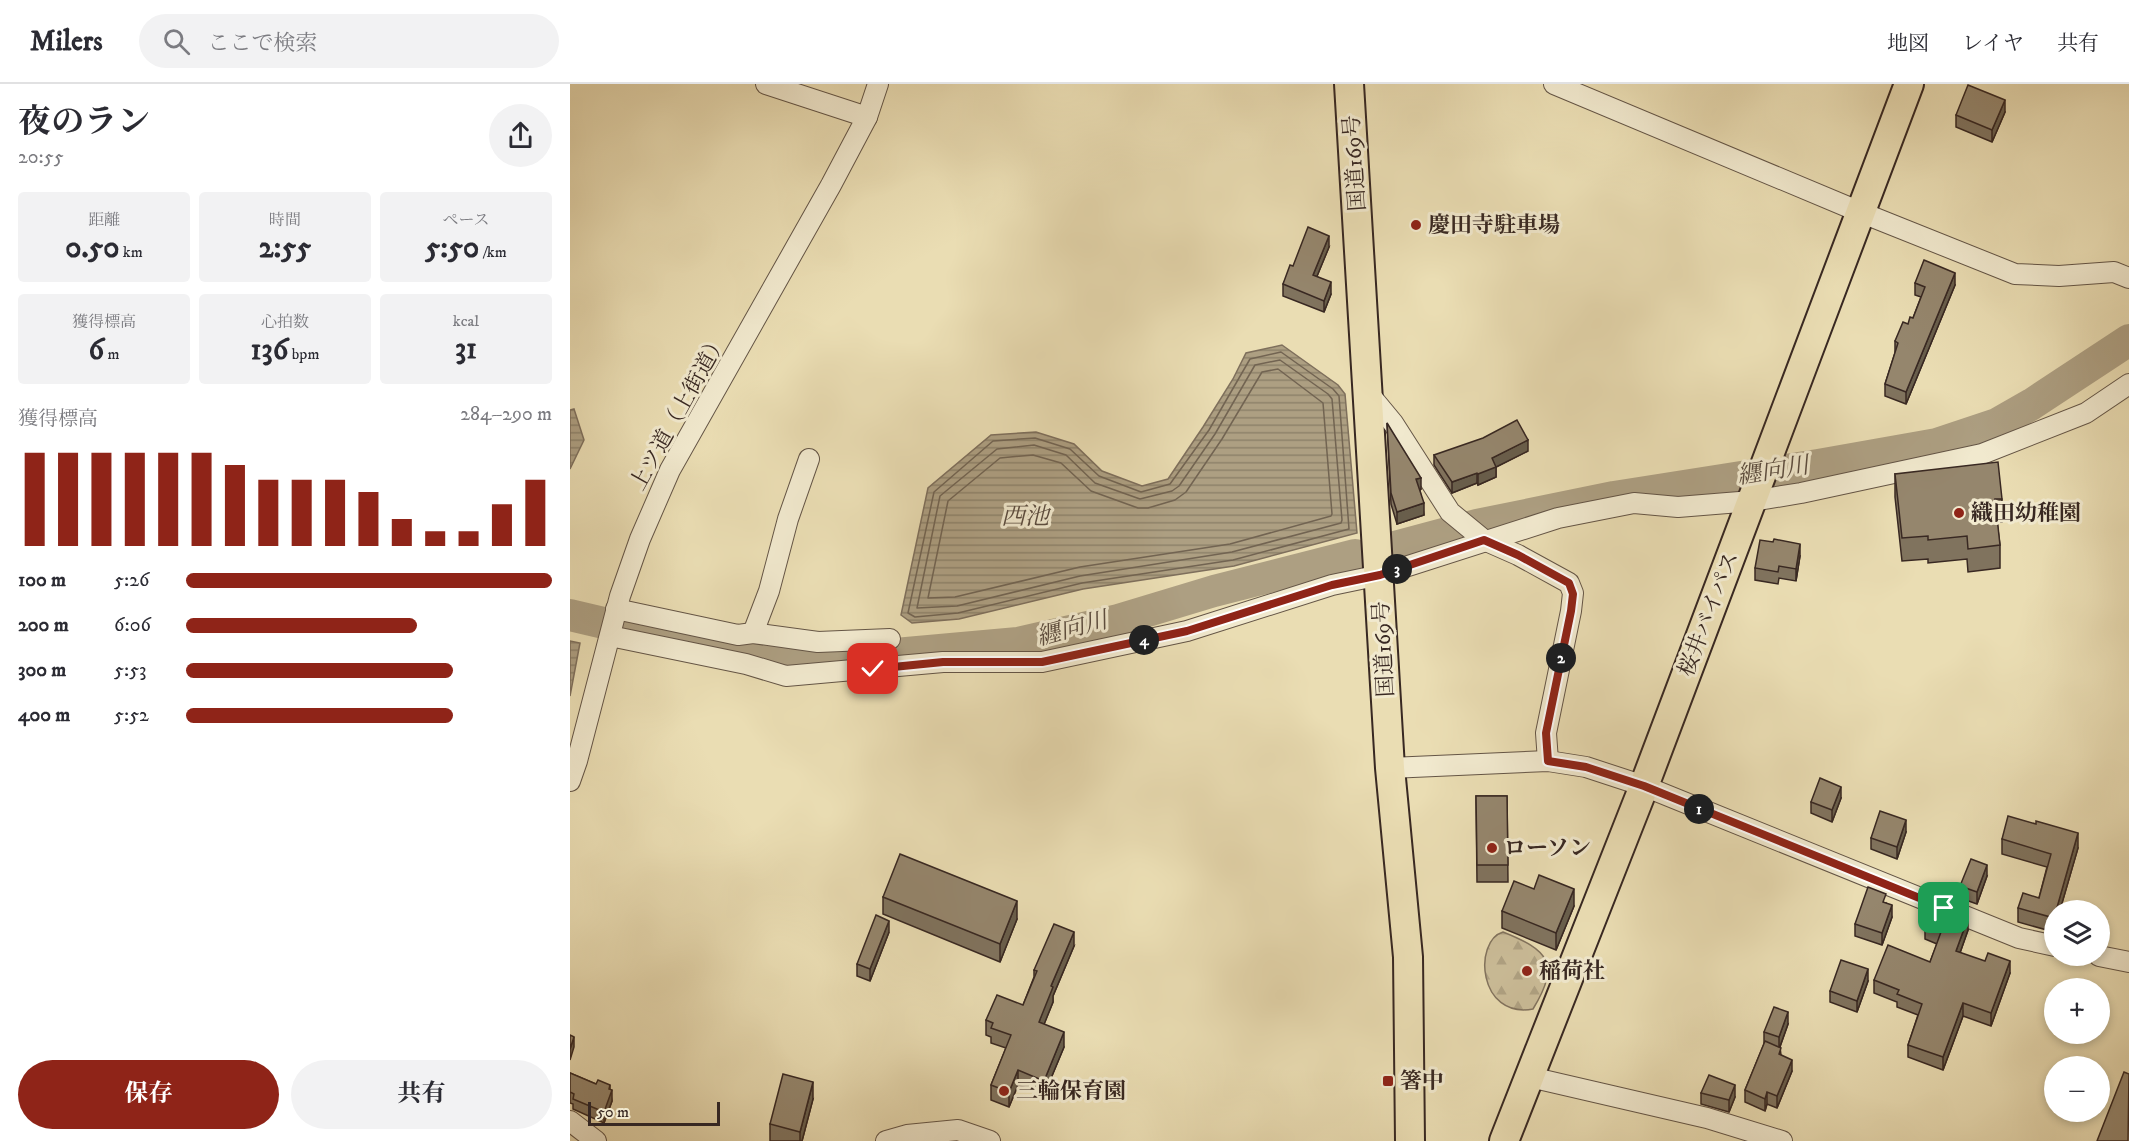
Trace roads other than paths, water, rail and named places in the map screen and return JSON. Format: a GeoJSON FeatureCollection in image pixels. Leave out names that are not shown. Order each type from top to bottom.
{"type":"FeatureCollection","features":[{"type":"Feature","properties":{"kind":"highway","name":"国道169号"},"geometry":{"type":"LineString","coordinates":[[1349,84],[1390,768],[1408,957],[1410,1141]]}},
{"type":"Feature","properties":{"kind":"highway","name":"桜井バイパス"},"geometry":{"type":"LineString","coordinates":[[1504,1141],[1644,786],[1909,84]]}},
{"type":"Feature","properties":{"kind":"street"},"geometry":{"type":"LineString","coordinates":[[766,84],[867,117]]}},
{"type":"Feature","properties":{"kind":"street","name":"上ツ道（上街道）"},"geometry":{"type":"LineString","coordinates":[[570,781],[616,611],[640,539],[670,470],[760,314],[867,117],[878,84]]}},
{"type":"Feature","properties":{"kind":"street"},"geometry":{"type":"LineString","coordinates":[[1554,84],[1860,212],[2015,273],[2059,276],[2114,272],[2129,278]]}},
{"type":"Feature","properties":{"kind":"street"},"geometry":{"type":"LineString","coordinates":[[610,635],[746,664],[786,676],[943,662],[1042,662],[1187,631],[1332,585],[1380,575],[1482,539],[1558,518],[1634,503],[1678,507],[1755,493],[1801,493],[1982,454],[2086,412],[2129,384]]}},
{"type":"Feature","properties":{"kind":"street"},"geometry":{"type":"LineString","coordinates":[[1369,394],[1393,423],[1450,512],[1482,539],[1518,555],[1569,583],[1573,594],[1571,611],[1546,733],[1548,761]]}},
{"type":"Feature","properties":{"kind":"street"},"geometry":{"type":"LineString","coordinates":[[753,633],[769,591],[788,519],[809,459]]}},
{"type":"Feature","properties":{"kind":"street"},"geometry":{"type":"LineString","coordinates":[[616,611],[738,635],[753,633],[818,642],[890,639]]}},
{"type":"Feature","properties":{"kind":"street"},"geometry":{"type":"LineString","coordinates":[[1390,768],[1548,761],[1586,767],[1644,786],[2019,938],[2044,944]]}},
{"type":"Feature","properties":{"kind":"street"},"geometry":{"type":"LineString","coordinates":[[2110,958],[2129,962]]}},
{"type":"Feature","properties":{"kind":"street"},"geometry":{"type":"LineString","coordinates":[[1530,1077],[1707,1119],[1782,1141]]}},
{"type":"Feature","properties":{"kind":"street"},"geometry":{"type":"LineString","coordinates":[[570,1121],[596,1141]]}},
{"type":"Feature","properties":{"kind":"street"},"geometry":{"type":"LineString","coordinates":[[886,1141],[907,1135],[958,1130],[990,1141]]}},
{"type":"Feature","properties":{"kind":"water","name":"西池"},"geometry":{"type":"Polygon","coordinates":[[[1282,345],[1338,385],[1345,394],[1357,533],[1234,566],[1083,589],[959,619],[912,623],[901,615],[928,488],[991,435],[1036,432],[1074,444],[1102,471],[1142,486],[1168,479],[1233,379],[1246,353],[1282,345]]]}},
{"type":"Feature","properties":{"kind":"water"},"geometry":{"type":"Polygon","coordinates":[[[574,409],[584,440],[570,469],[570,410],[574,409]]]}},
{"type":"Feature","properties":{"kind":"water"},"geometry":{"type":"Polygon","coordinates":[[[570,641],[580,643],[570,696],[570,641]]]}},
{"type":"Feature","properties":{"kind":"waterway","name":"纒向川"},"geometry":{"type":"LineString","coordinates":[[1395,547],[1477,525],[1614,497],[1937,444],[1997,424],[2032,404],[2129,340]]}},
{"type":"Feature","properties":{"kind":"waterway","name":"纒向川"},"geometry":{"type":"LineString","coordinates":[[570,615],[680,641],[785,654],[873,656],[1018,643],[1118,620],[1214,591],[1355,555]]}},
{"type":"Feature","properties":{"kind":"place","name":"慶田寺駐車場"},"geometry":{"type":"Point","coordinates":[1416,225]}},
{"type":"Feature","properties":{"kind":"place","name":"織田幼稚園"},"geometry":{"type":"Point","coordinates":[1959,513]}},
{"type":"Feature","properties":{"kind":"place","name":"ローソン"},"geometry":{"type":"Point","coordinates":[1492,848]}},
{"type":"Feature","properties":{"kind":"place","name":"稲荷社"},"geometry":{"type":"Point","coordinates":[1527,971]}},
{"type":"Feature","properties":{"kind":"place","name":"箸中"},"geometry":{"type":"Point","coordinates":[1388,1081]}},
{"type":"Feature","properties":{"kind":"place","name":"三輪保育園"},"geometry":{"type":"Point","coordinates":[1004,1091]}}]}
